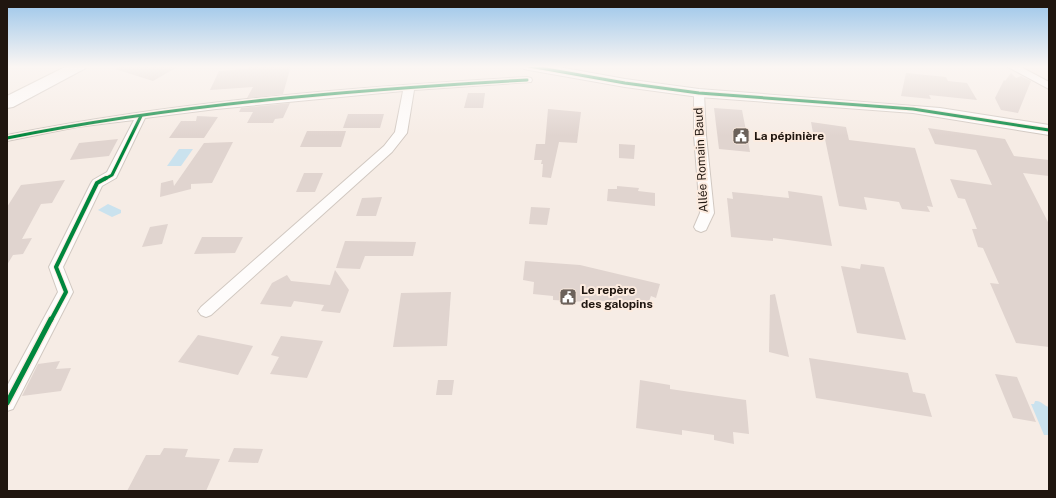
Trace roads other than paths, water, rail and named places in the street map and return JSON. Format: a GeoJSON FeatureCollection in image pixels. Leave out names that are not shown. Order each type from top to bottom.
{"type":"FeatureCollection","features":[{"type":"Feature","properties":{"kind":"main road"},"geometry":{"type":"LineString","coordinates":[[7,103],[34,89]]}},
{"type":"Feature","properties":{"kind":"main road"},"geometry":{"type":"LineString","coordinates":[[671,89],[699,93],[913,108],[1049,130]]}},
{"type":"Feature","properties":{"kind":"street"},"geometry":{"type":"LineString","coordinates":[[7,138],[76,124],[216,106],[386,89]]}},
{"type":"Feature","properties":{"kind":"street"},"geometry":{"type":"LineString","coordinates":[[206,311],[388,149],[401,132],[409,89]]}},
{"type":"Feature","properties":{"kind":"street","name":"Allée Romain Baud"},"geometry":{"type":"LineString","coordinates":[[699,93],[701,142],[707,213],[701,227]]}},
{"type":"Feature","properties":{"kind":"street"},"geometry":{"type":"LineString","coordinates":[[7,403],[66,292],[56,267],[97,183],[112,174],[141,116]]}},
{"type":"Feature","properties":{"kind":"water"},"geometry":{"type":"Polygon","coordinates":[[[179,149],[193,149],[181,166],[167,166],[179,149]]]}},
{"type":"Feature","properties":{"kind":"water"},"geometry":{"type":"Polygon","coordinates":[[[108,204],[121,210],[121,213],[112,217],[98,210],[108,204]]]}},
{"type":"Feature","properties":{"kind":"water"},"geometry":{"type":"Polygon","coordinates":[[[1035,401],[1039,401],[1049,407],[1049,435],[1044,435],[1031,404],[1034,404],[1035,401]]]}},
{"type":"Feature","properties":{"kind":"place","name":"La pépinière"},"geometry":{"type":"Point","coordinates":[741,136]}},
{"type":"Feature","properties":{"kind":"place","name":"Le repère des galopins"},"geometry":{"type":"Point","coordinates":[568,297]}}]}
